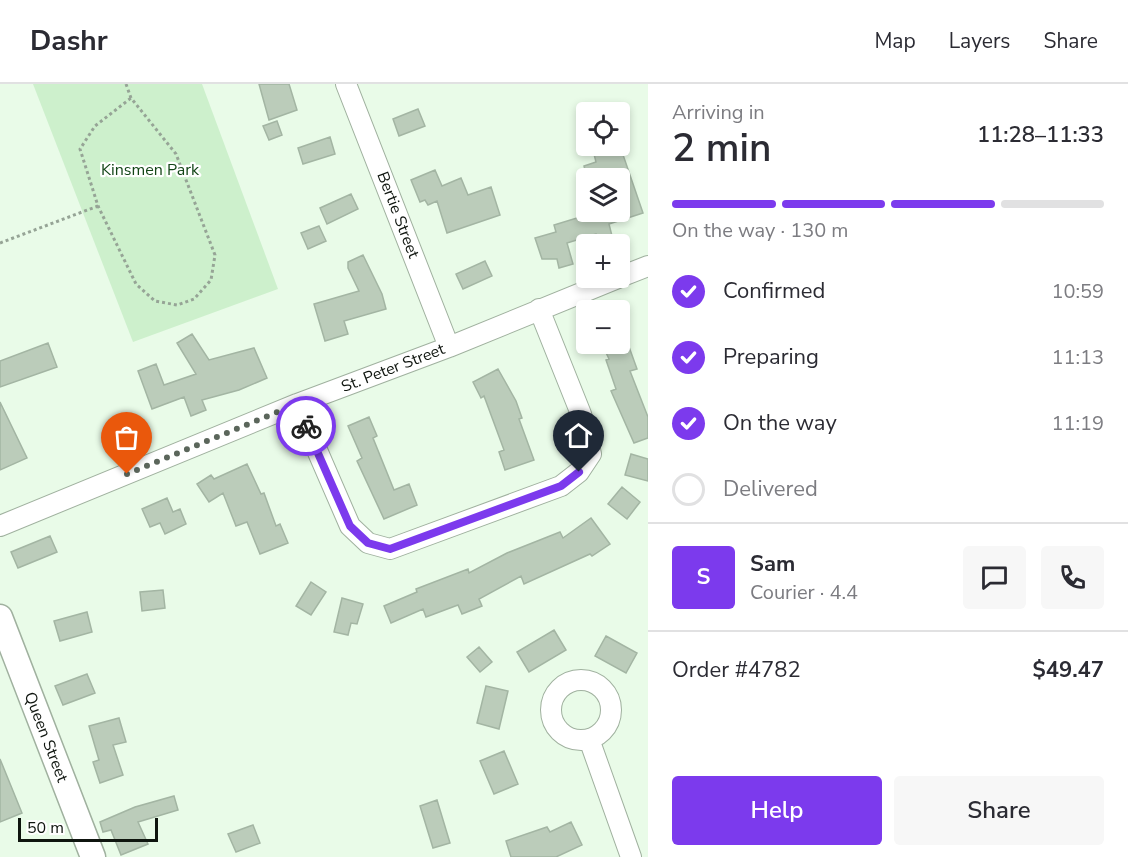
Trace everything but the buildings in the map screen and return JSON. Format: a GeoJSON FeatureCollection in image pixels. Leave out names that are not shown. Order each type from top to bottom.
{"type":"FeatureCollection","features":[{"type":"Feature","properties":{"kind":"main road","name":"Queen Street"},"geometry":{"type":"LineString","coordinates":[[0,617],[93,857]]}},
{"type":"Feature","properties":{"kind":"street","name":"Bertie Street"},"geometry":{"type":"LineString","coordinates":[[346,84],[450,347]]}},
{"type":"Feature","properties":{"kind":"street","name":"St. Peter Street"},"geometry":{"type":"LineString","coordinates":[[630,273],[648,266]]}},
{"type":"Feature","properties":{"kind":"street","name":"St. Peter Street"},"geometry":{"type":"LineString","coordinates":[[0,526],[297,404],[450,347],[592,288]]}},
{"type":"Feature","properties":{"kind":"street"},"geometry":{"type":"LineString","coordinates":[[297,404],[350,526],[368,543],[390,549],[561,486],[579,472],[591,454],[581,414],[539,309]]}},
{"type":"Feature","properties":{"kind":"street"},"geometry":{"type":"LineString","coordinates":[[589,739],[631,857]]}},
{"type":"Feature","properties":{"kind":"path"},"geometry":{"type":"LineString","coordinates":[[126,84],[131,98],[176,154],[215,255],[211,280],[194,299],[177,305],[155,301],[136,284],[98,206],[80,149],[95,126],[131,98]]}},
{"type":"Feature","properties":{"kind":"path"},"geometry":{"type":"LineString","coordinates":[[0,243],[98,206]]}},
{"type":"Feature","properties":{"kind":"green space","name":"Kinsmen Park"},"geometry":{"type":"Polygon","coordinates":[[[33,84],[202,84],[278,289],[133,342],[33,84]]]}},
{"type":"Feature","properties":{"kind":"way so far"},"geometry":{"type":"LineString","coordinates":[[127,474],[297,404],[306,426]]}},
{"type":"Feature","properties":{"kind":"route"},"geometry":{"type":"LineString","coordinates":[[306,426],[350,526],[368,543],[390,549],[561,486],[579,472]]}}]}
